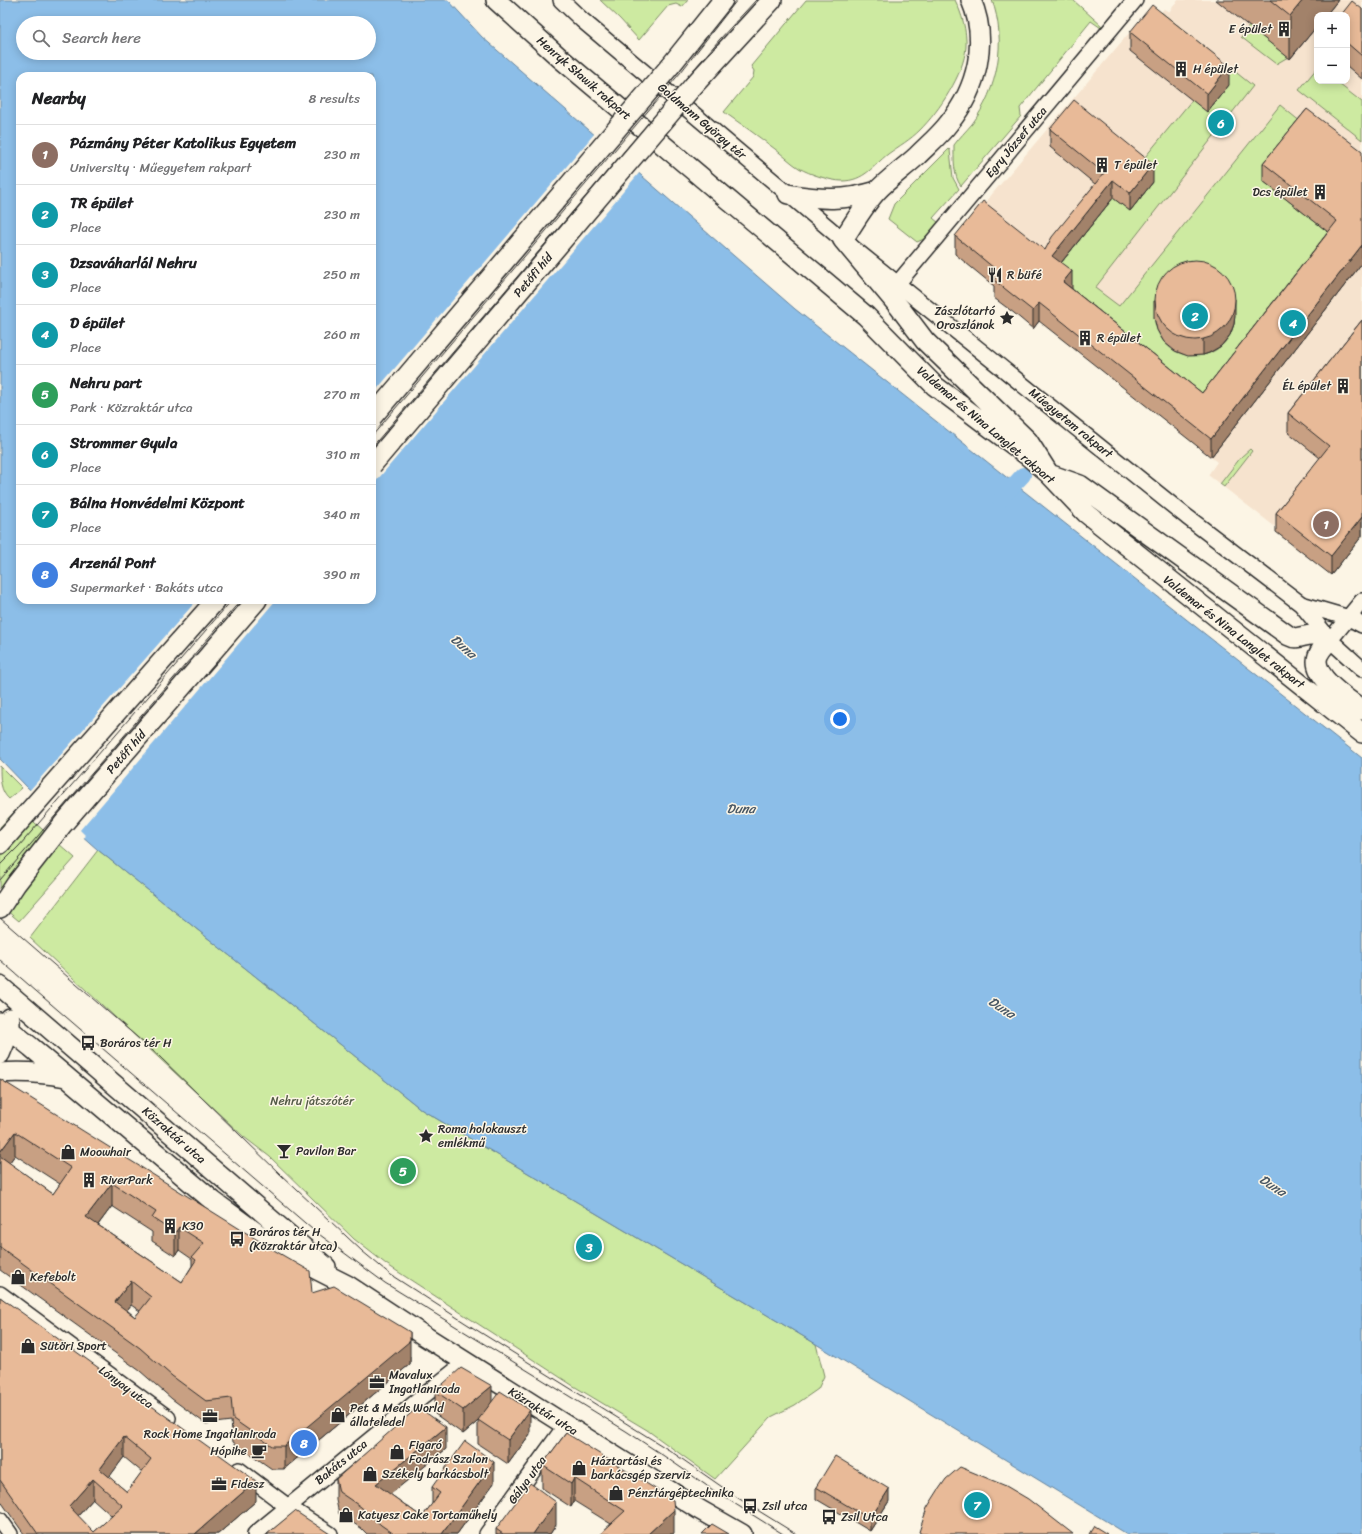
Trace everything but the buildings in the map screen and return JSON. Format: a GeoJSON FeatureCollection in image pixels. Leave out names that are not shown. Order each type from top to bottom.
{"type":"FeatureCollection","features":[{"type":"Feature","properties":{"kind":"main road","name":"Henryk Sławik rakpart"},"geometry":{"type":"LineString","coordinates":[[496,0],[560,58],[673,154]]}},
{"type":"Feature","properties":{"kind":"main road"},"geometry":{"type":"LineString","coordinates":[[376,412],[671,65],[723,0]]}},
{"type":"Feature","properties":{"kind":"main road","name":"Petőfi híd"},"geometry":{"type":"LineString","coordinates":[[376,460],[694,85],[772,0]]}},
{"type":"Feature","properties":{"kind":"main road"},"geometry":{"type":"LineString","coordinates":[[971,0],[978,21],[980,33],[980,53],[973,81],[966,97],[949,123],[936,138],[877,191],[863,208],[843,240],[900,308],[925,341],[1028,441],[1049,474],[1080,485],[1294,639],[1305,635],[1315,635],[1330,640],[1321,650],[1316,660],[1318,672],[1327,682],[1362,710]]}},
{"type":"Feature","properties":{"kind":"main road","name":"Valdemar és Nina Langlet rakpart"},"geometry":{"type":"LineString","coordinates":[[673,154],[866,316],[935,386],[1028,456],[1049,474],[1082,510],[1110,534],[1362,732]]}},
{"type":"Feature","properties":{"kind":"main road"},"geometry":{"type":"LineString","coordinates":[[788,194],[814,199],[827,199],[862,196],[877,191]]}},
{"type":"Feature","properties":{"kind":"main road"},"geometry":{"type":"LineString","coordinates":[[0,844],[212,604]]}},
{"type":"Feature","properties":{"kind":"main road","name":"Petőfi híd"},"geometry":{"type":"LineString","coordinates":[[0,908],[16,884],[63,824],[254,604]]}},
{"type":"Feature","properties":{"kind":"main road"},"geometry":{"type":"LineString","coordinates":[[0,1054],[3,1030],[10,1009],[2,988]]}},
{"type":"Feature","properties":{"kind":"main road","name":"Közraktár utca"},"geometry":{"type":"LineString","coordinates":[[2,988],[48,1026],[347,1285]]}},
{"type":"Feature","properties":{"kind":"main road"},"geometry":{"type":"LineString","coordinates":[[3,1030],[26,1026],[48,1026]]}},
{"type":"Feature","properties":{"kind":"main road","name":"Közraktár utca"},"geometry":{"type":"LineString","coordinates":[[3,1030],[66,1077],[213,1201],[284,1254],[347,1285],[566,1425],[713,1524],[742,1534]]}},
{"type":"Feature","properties":{"kind":"main road"},"geometry":{"type":"LineString","coordinates":[[0,1073],[42,1073],[66,1077]]}},
{"type":"Feature","properties":{"kind":"street","name":"Goldmann György tér"},"geometry":{"type":"LineString","coordinates":[[561,0],[582,20],[843,240]]}},
{"type":"Feature","properties":{"kind":"street","name":"Egry József utca"},"geometry":{"type":"LineString","coordinates":[[898,283],[1135,0]]}},
{"type":"Feature","properties":{"kind":"street","name":"Műegyetem rakpart"},"geometry":{"type":"LineString","coordinates":[[843,240],[1187,517],[1301,604],[1330,640],[1362,669]]}},
{"type":"Feature","properties":{"kind":"street"},"geometry":{"type":"LineString","coordinates":[[1330,640],[1362,601]]}},
{"type":"Feature","properties":{"kind":"street","name":"Műegyetem rakpart"},"geometry":{"type":"LineString","coordinates":[[1301,604],[1348,618],[1362,625]]}},
{"type":"Feature","properties":{"kind":"street","name":"Lónyay utca"},"geometry":{"type":"LineString","coordinates":[[0,1294],[179,1426]]}},
{"type":"Feature","properties":{"kind":"street","name":"Bakáts utca"},"geometry":{"type":"LineString","coordinates":[[255,1534],[466,1362]]}},
{"type":"Feature","properties":{"kind":"street","name":"Gálya utca"},"geometry":{"type":"LineString","coordinates":[[487,1534],[566,1425]]}},
{"type":"Feature","properties":{"kind":"street"},"geometry":{"type":"LineString","coordinates":[[230,1464],[330,1534]]}},
{"type":"Feature","properties":{"kind":"street"},"geometry":{"type":"LineString","coordinates":[[0,1520],[10,1534]]}},
{"type":"Feature","properties":{"kind":"shaded area"},"geometry":{"type":"Polygon","coordinates":[[[1178,0],[1362,0],[1362,536],[1331,575],[1276,532],[1278,529],[1208,475],[1217,462],[1039,321],[1033,329],[1000,290],[955,254],[972,234],[976,213],[1152,6],[1161,12],[1164,9],[1169,12],[1178,0]]]}},
{"type":"Feature","properties":{"kind":"green space"},"geometry":{"type":"Polygon","coordinates":[[[600,0],[688,0],[682,7],[676,4],[668,6],[639,40],[600,0]]]}},
{"type":"Feature","properties":{"kind":"green space"},"geometry":{"type":"Polygon","coordinates":[[[806,0],[955,0],[964,23],[966,47],[961,69],[949,92],[935,113],[920,130],[888,154],[868,172],[862,176],[850,180],[837,181],[808,173],[793,164],[769,144],[724,112],[753,77],[754,71],[751,66],[806,0]]]}},
{"type":"Feature","properties":{"kind":"green space"},"geometry":{"type":"Polygon","coordinates":[[[992,0],[1073,0],[1102,26],[1101,28],[1091,21],[1020,108],[1021,116],[961,186],[955,172],[954,145],[972,124],[981,110],[994,80],[997,64],[999,32],[997,16],[992,0]]]}},
{"type":"Feature","properties":{"kind":"green space"},"geometry":{"type":"Polygon","coordinates":[[[1161,12],[1253,86],[1095,288],[1119,306],[1280,105],[1307,127],[1263,181],[1337,239],[1202,411],[1052,274],[1113,198],[1130,211],[1153,182],[1136,168],[1192,100],[1161,12]],[[1234,308],[1154,317],[1160,336],[1170,348],[1184,355],[1199,356],[1214,351],[1225,342],[1233,327],[1234,308]]]}},
{"type":"Feature","properties":{"kind":"green space"},"geometry":{"type":"Polygon","coordinates":[[[1249,26],[1288,57],[1276,64],[1241,37],[1249,26]]]}},
{"type":"Feature","properties":{"kind":"green space"},"geometry":{"type":"Polygon","coordinates":[[[1314,72],[1314,84],[1339,84],[1362,102],[1362,140],[1299,90],[1314,72]]]}},
{"type":"Feature","properties":{"kind":"green space"},"geometry":{"type":"Polygon","coordinates":[[[949,149],[953,178],[959,189],[933,218],[939,223],[924,239],[917,242],[888,219],[894,204],[949,149]]]}},
{"type":"Feature","properties":{"kind":"green space"},"geometry":{"type":"Polygon","coordinates":[[[1250,449],[1252,451],[1224,487],[1220,484],[1241,457],[1250,449]]]}},
{"type":"Feature","properties":{"kind":"green space"},"geometry":{"type":"Polygon","coordinates":[[[0,766],[22,788],[9,799],[2,788],[0,780],[0,766]]]}},
{"type":"Feature","properties":{"kind":"green space"},"geometry":{"type":"Polygon","coordinates":[[[18,808],[75,858],[19,921],[0,905],[0,827],[18,808]]]}},
{"type":"Feature","properties":{"kind":"green space","name":"Nehru játszótér"},"geometry":{"type":"Polygon","coordinates":[[[98,850],[422,1110],[816,1344],[824,1376],[818,1389],[795,1405],[771,1417],[715,1479],[647,1430],[572,1385],[386,1264],[354,1239],[270,1157],[244,1137],[30,938],[98,850]]]}},
{"type":"Feature","properties":{"kind":"water","name":"Duna"},"geometry":{"type":"Polygon","coordinates":[[[0,0],[448,0],[482,37],[795,309],[1362,758],[1362,1534],[1127,1534],[816,1344],[422,1110],[98,850],[27,787],[0,759],[0,0]]]}},
{"type":"Feature","properties":{"kind":"pier"},"geometry":{"type":"Polygon","coordinates":[[[595,133],[640,172],[376,481],[376,390],[595,133]]]}},
{"type":"Feature","properties":{"kind":"pier"},"geometry":{"type":"Polygon","coordinates":[[[193,604],[273,604],[80,830],[86,836],[82,839],[29,791],[193,604]]]}},
{"type":"Feature","properties":{"kind":"waterway"},"geometry":{"type":"LineString","coordinates":[[1000,500],[1023,475]]}},
{"type":"Feature","properties":{"kind":"tram line"},"geometry":{"type":"LineString","coordinates":[[376,431],[681,72],[737,0]]}},
{"type":"Feature","properties":{"kind":"tram line"},"geometry":{"type":"LineString","coordinates":[[376,442],[720,39],[756,0]]}},
{"type":"Feature","properties":{"kind":"tram line"},"geometry":{"type":"LineString","coordinates":[[0,865],[19,846],[229,604]]}},
{"type":"Feature","properties":{"kind":"tram line"},"geometry":{"type":"LineString","coordinates":[[0,880],[238,604]]}},
{"type":"Feature","properties":{"kind":"tram line"},"geometry":{"type":"LineString","coordinates":[[0,918],[160,1057],[281,1175],[362,1251],[391,1275],[669,1450],[738,1498],[796,1534]]}},
{"type":"Feature","properties":{"kind":"tram line"},"geometry":{"type":"LineString","coordinates":[[0,960],[312,1229],[385,1283],[626,1431],[713,1490],[783,1534]]}},
{"type":"Feature","properties":{"kind":"place","name":"E épület"},"geometry":{"type":"Point","coordinates":[1284,29]}},
{"type":"Feature","properties":{"kind":"place","name":"H épület"},"geometry":{"type":"Point","coordinates":[1181,69]}},
{"type":"Feature","properties":{"kind":"place","name":"Strommer Gyula"},"geometry":{"type":"Point","coordinates":[1221,123]}},
{"type":"Feature","properties":{"kind":"place","name":"T épület"},"geometry":{"type":"Point","coordinates":[1102,165]}},
{"type":"Feature","properties":{"kind":"place","name":"Dcs épület"},"geometry":{"type":"Point","coordinates":[1320,192]}},
{"type":"Feature","properties":{"kind":"place","name":"R büfé"},"geometry":{"type":"Point","coordinates":[995,275]}},
{"type":"Feature","properties":{"kind":"place","name":"TR épület"},"geometry":{"type":"Point","coordinates":[1195,316]}},
{"type":"Feature","properties":{"kind":"place","name":"Zászlótartó Oroszlánok"},"geometry":{"type":"Point","coordinates":[1007,318]}},
{"type":"Feature","properties":{"kind":"place","name":"D épület"},"geometry":{"type":"Point","coordinates":[1293,323]}},
{"type":"Feature","properties":{"kind":"place","name":"R épület"},"geometry":{"type":"Point","coordinates":[1085,338]}},
{"type":"Feature","properties":{"kind":"place","name":"ÉL épület"},"geometry":{"type":"Point","coordinates":[1343,386]}},
{"type":"Feature","properties":{"kind":"place","name":"Pázmány Péter Katolikus Egyetem"},"geometry":{"type":"Point","coordinates":[1326,524]}},
{"type":"Feature","properties":{"kind":"place","name":"Boráros tér H"},"geometry":{"type":"Point","coordinates":[88,1043]}},
{"type":"Feature","properties":{"kind":"place","name":"Roma holokauszt emlékmű"},"geometry":{"type":"Point","coordinates":[426,1136]}},
{"type":"Feature","properties":{"kind":"place","name":"Pavilon Bar"},"geometry":{"type":"Point","coordinates":[284,1151]}},
{"type":"Feature","properties":{"kind":"place","name":"Moowhair"},"geometry":{"type":"Point","coordinates":[68,1152]}},
{"type":"Feature","properties":{"kind":"place","name":"Nehru part"},"geometry":{"type":"Point","coordinates":[403,1171]}},
{"type":"Feature","properties":{"kind":"place","name":"RiverPark"},"geometry":{"type":"Point","coordinates":[89,1180]}},
{"type":"Feature","properties":{"kind":"place","name":"K30"},"geometry":{"type":"Point","coordinates":[170,1226]}},
{"type":"Feature","properties":{"kind":"place","name":"Boráros tér H (Közraktár utca)"},"geometry":{"type":"Point","coordinates":[237,1239]}},
{"type":"Feature","properties":{"kind":"place","name":"Dzsaváharlál Nehru"},"geometry":{"type":"Point","coordinates":[589,1247]}},
{"type":"Feature","properties":{"kind":"place","name":"Kefebolt"},"geometry":{"type":"Point","coordinates":[18,1277]}},
{"type":"Feature","properties":{"kind":"place","name":"Sütöri Sport"},"geometry":{"type":"Point","coordinates":[28,1346]}},
{"type":"Feature","properties":{"kind":"place","name":"Mavalux Ingatlaniroda"},"geometry":{"type":"Point","coordinates":[377,1382]}},
{"type":"Feature","properties":{"kind":"place","name":"Pet & Meds World állateledel"},"geometry":{"type":"Point","coordinates":[338,1415]}},
{"type":"Feature","properties":{"kind":"place","name":"Rock Home Ingatlaniroda"},"geometry":{"type":"Point","coordinates":[210,1416]}},
{"type":"Feature","properties":{"kind":"place","name":"Arzenál Pont"},"geometry":{"type":"Point","coordinates":[304,1443]}},
{"type":"Feature","properties":{"kind":"place","name":"Hópihe"},"geometry":{"type":"Point","coordinates":[259,1451]}},
{"type":"Feature","properties":{"kind":"place","name":"Figaró Fodrász Szalon"},"geometry":{"type":"Point","coordinates":[397,1452]}},
{"type":"Feature","properties":{"kind":"place","name":"Háztartási és barkácsgép szerviz"},"geometry":{"type":"Point","coordinates":[579,1468]}},
{"type":"Feature","properties":{"kind":"place","name":"Székely barkácsbolt"},"geometry":{"type":"Point","coordinates":[370,1474]}},
{"type":"Feature","properties":{"kind":"place","name":"Fidesz"},"geometry":{"type":"Point","coordinates":[219,1484]}},
{"type":"Feature","properties":{"kind":"place","name":"Pénztárgéptechnika"},"geometry":{"type":"Point","coordinates":[616,1493]}},
{"type":"Feature","properties":{"kind":"place","name":"Bálna Honvédelmi Központ"},"geometry":{"type":"Point","coordinates":[977,1505]}},
{"type":"Feature","properties":{"kind":"place","name":"Zsil utca"},"geometry":{"type":"Point","coordinates":[750,1506]}},
{"type":"Feature","properties":{"kind":"place","name":"Katyesz Cake Tortaműhely"},"geometry":{"type":"Point","coordinates":[346,1515]}},
{"type":"Feature","properties":{"kind":"place","name":"Zsil Utca"},"geometry":{"type":"Point","coordinates":[829,1517]}}]}
